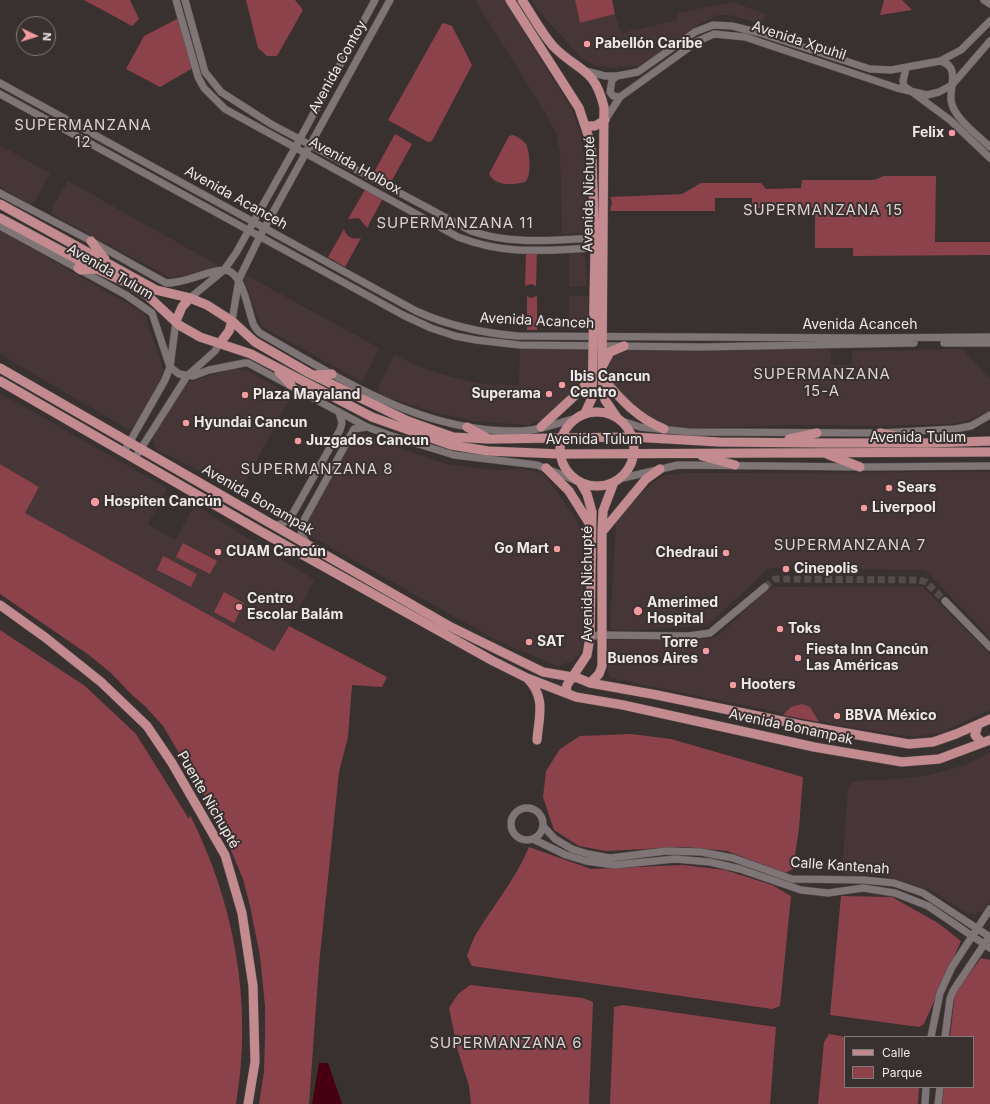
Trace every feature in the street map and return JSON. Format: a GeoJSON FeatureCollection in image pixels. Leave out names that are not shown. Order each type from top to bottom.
{"type":"FeatureCollection","features":[{"type":"Feature","properties":{"kind":"main road","name":"Avenida Nichupté"},"geometry":{"type":"LineString","coordinates":[[510,0],[579,108],[586,126],[591,146],[595,248],[592,398],[580,415],[568,426],[561,438]]}},
{"type":"Feature","properties":{"kind":"main road","name":"Avenida Nichupté"},"geometry":{"type":"LineString","coordinates":[[522,0],[547,38],[568,59],[586,71],[595,80],[599,88],[604,107],[602,377],[606,400],[633,437]]}},
{"type":"Feature","properties":{"kind":"main road"},"geometry":{"type":"LineString","coordinates":[[556,71],[557,60],[561,58],[568,59]]}},
{"type":"Feature","properties":{"kind":"main road"},"geometry":{"type":"LineString","coordinates":[[586,126],[595,126],[605,120]]}},
{"type":"Feature","properties":{"kind":"main road"},"geometry":{"type":"LineString","coordinates":[[591,146],[596,144],[603,146]]}},
{"type":"Feature","properties":{"kind":"main road","name":"Avenida Tulum"},"geometry":{"type":"LineString","coordinates":[[0,204],[156,290],[190,298],[207,305],[232,321],[254,342],[313,375],[408,421],[453,437],[488,439],[633,437],[719,442],[928,443],[990,440]]}},
{"type":"Feature","properties":{"kind":"main road","name":"Avenida Tulum"},"geometry":{"type":"LineString","coordinates":[[0,218],[148,296],[186,330],[200,337],[220,343],[268,362],[372,417],[451,445],[488,452],[560,454],[990,452]]}},
{"type":"Feature","properties":{"kind":"main road"},"geometry":{"type":"LineString","coordinates":[[91,241],[107,262]]}},
{"type":"Feature","properties":{"kind":"main road"},"geometry":{"type":"LineString","coordinates":[[78,268],[81,270],[98,269]]}},
{"type":"Feature","properties":{"kind":"main road"},"geometry":{"type":"LineString","coordinates":[[176,321],[182,307],[190,298]]}},
{"type":"Feature","properties":{"kind":"main road"},"geometry":{"type":"LineString","coordinates":[[220,343],[229,331],[232,321]]}},
{"type":"Feature","properties":{"kind":"main road"},"geometry":{"type":"LineString","coordinates":[[602,366],[610,352],[624,346]]}},
{"type":"Feature","properties":{"kind":"main road"},"geometry":{"type":"LineString","coordinates":[[268,362],[282,374],[290,385]]}},
{"type":"Feature","properties":{"kind":"main road","name":"Avenida Bonampak"},"geometry":{"type":"LineString","coordinates":[[0,368],[483,644],[543,672],[572,677],[590,684],[657,695],[801,726],[909,744],[932,742],[990,719]]}},
{"type":"Feature","properties":{"kind":"main road"},"geometry":{"type":"LineString","coordinates":[[541,428],[582,388],[592,373]]}},
{"type":"Feature","properties":{"kind":"main road"},"geometry":{"type":"LineString","coordinates":[[313,375],[332,374]]}},
{"type":"Feature","properties":{"kind":"main road"},"geometry":{"type":"LineString","coordinates":[[602,377],[633,412],[648,422],[664,429]]}},
{"type":"Feature","properties":{"kind":"main road","name":"Avenida Bonampak"},"geometry":{"type":"LineString","coordinates":[[0,381],[486,657],[527,678],[566,693],[586,699],[623,705],[814,747],[902,762],[939,759],[986,741]]}},
{"type":"Feature","properties":{"kind":"main road"},"geometry":{"type":"LineString","coordinates":[[580,415],[601,411],[619,418]]}},
{"type":"Feature","properties":{"kind":"main road"},"geometry":{"type":"LineString","coordinates":[[467,427],[488,439]]}},
{"type":"Feature","properties":{"kind":"main road"},"geometry":{"type":"LineString","coordinates":[[771,442],[817,433]]}},
{"type":"Feature","properties":{"kind":"main road"},"geometry":{"type":"LineString","coordinates":[[880,433],[928,443]]}},
{"type":"Feature","properties":{"kind":"main road"},"geometry":{"type":"LineString","coordinates":[[633,437],[634,453]]}},
{"type":"Feature","properties":{"kind":"main road"},"geometry":{"type":"LineString","coordinates":[[560,454],[561,438]]}},
{"type":"Feature","properties":{"kind":"main road"},"geometry":{"type":"LineString","coordinates":[[822,452],[860,467]]}},
{"type":"Feature","properties":{"kind":"main road","name":"Avenida Nichupté"},"geometry":{"type":"LineString","coordinates":[[590,684],[600,674],[602,666],[603,511],[617,481],[629,469],[634,453]]}},
{"type":"Feature","properties":{"kind":"main road","name":"Avenida Nichupté"},"geometry":{"type":"LineString","coordinates":[[560,454],[566,470],[579,482],[588,495],[592,512],[590,637],[587,655],[567,685],[566,693]]}},
{"type":"Feature","properties":{"kind":"main road"},"geometry":{"type":"LineString","coordinates":[[695,454],[735,465]]}},
{"type":"Feature","properties":{"kind":"main road"},"geometry":{"type":"LineString","coordinates":[[546,468],[564,484],[574,496],[592,527]]}},
{"type":"Feature","properties":{"kind":"main road"},"geometry":{"type":"LineString","coordinates":[[602,532],[646,479],[660,469]]}},
{"type":"Feature","properties":{"kind":"main road"},"geometry":{"type":"LineString","coordinates":[[579,482],[597,486],[617,481]]}},
{"type":"Feature","properties":{"kind":"main road","name":"Puente Nichupté"},"geometry":{"type":"LineString","coordinates":[[0,606],[46,638],[101,682],[147,726],[172,763],[225,855],[242,913],[253,986],[255,1062],[248,1104]]}},
{"type":"Feature","properties":{"kind":"main road"},"geometry":{"type":"LineString","coordinates":[[527,678],[535,686],[541,698],[537,740]]}},
{"type":"Feature","properties":{"kind":"main road"},"geometry":{"type":"LineString","coordinates":[[586,699],[590,692],[590,684]]}},
{"type":"Feature","properties":{"kind":"main road"},"geometry":{"type":"LineString","coordinates":[[623,705],[619,702],[618,696],[626,690]]}},
{"type":"Feature","properties":{"kind":"main road"},"geometry":{"type":"LineString","coordinates":[[978,725],[975,735],[986,741]]}},
{"type":"Feature","properties":{"kind":"street","name":"Avenida Holbox"},"geometry":{"type":"LineString","coordinates":[[176,0],[197,73],[204,88],[225,109],[450,233],[482,246],[521,251],[595,248]]}},
{"type":"Feature","properties":{"kind":"street","name":"Avenida Holbox"},"geometry":{"type":"LineString","coordinates":[[185,0],[205,72],[221,92],[271,124],[454,224],[482,235],[518,241],[594,238]]}},
{"type":"Feature","properties":{"kind":"street","name":"Avenida Contoy"},"geometry":{"type":"LineString","coordinates":[[190,298],[224,270],[254,221],[295,148],[375,0]]}},
{"type":"Feature","properties":{"kind":"street","name":"Avenida Contoy"},"geometry":{"type":"LineString","coordinates":[[232,321],[239,279],[264,227],[390,0]]}},
{"type":"Feature","properties":{"kind":"street"},"geometry":{"type":"LineString","coordinates":[[984,0],[990,4]]}},
{"type":"Feature","properties":{"kind":"street","name":"Avenida Xpuhil"},"geometry":{"type":"LineString","coordinates":[[586,71],[605,76],[617,76],[638,72],[695,32],[713,25],[732,26],[760,33],[870,69],[891,70],[940,60],[961,50],[990,21]]}},
{"type":"Feature","properties":{"kind":"street"},"geometry":{"type":"LineString","coordinates":[[358,30],[370,36]]}},
{"type":"Feature","properties":{"kind":"street","name":"Avenida Xpuhil"},"geometry":{"type":"LineString","coordinates":[[605,120],[620,97],[698,41],[714,34],[728,34],[745,38],[911,92],[933,94],[946,90],[952,85],[990,41]]}},
{"type":"Feature","properties":{"kind":"street"},"geometry":{"type":"LineString","coordinates":[[940,60],[946,62],[951,68],[951,100],[956,112],[990,147]]}},
{"type":"Feature","properties":{"kind":"street"},"geometry":{"type":"LineString","coordinates":[[906,68],[903,81],[904,86],[950,120],[990,158]]}},
{"type":"Feature","properties":{"kind":"street"},"geometry":{"type":"LineString","coordinates":[[617,76],[612,80],[610,92],[613,96],[620,97]]}},
{"type":"Feature","properties":{"kind":"street","name":"Avenida Acanceh"},"geometry":{"type":"LineString","coordinates":[[0,83],[254,221],[336,268],[437,321],[476,331],[496,334],[592,342]]}},
{"type":"Feature","properties":{"kind":"street","name":"Avenida Acanceh"},"geometry":{"type":"LineString","coordinates":[[0,94],[249,229],[403,315],[431,328],[456,336],[498,343],[990,337]]}},
{"type":"Feature","properties":{"kind":"street","name":"Avenida Tulum"},"geometry":{"type":"LineString","coordinates":[[0,193],[166,283],[177,283],[224,270]]}},
{"type":"Feature","properties":{"kind":"street","name":"Avenida Tulum"},"geometry":{"type":"LineString","coordinates":[[0,226],[78,268],[139,303],[152,313],[170,367]]}},
{"type":"Feature","properties":{"kind":"street"},"geometry":{"type":"LineString","coordinates":[[224,270],[232,272],[239,279]]}},
{"type":"Feature","properties":{"kind":"street","name":"Avenida Tulum"},"geometry":{"type":"LineString","coordinates":[[239,279],[253,325],[260,333],[369,394],[407,412],[448,424],[521,431],[541,428],[580,415]]}},
{"type":"Feature","properties":{"kind":"street"},"geometry":{"type":"LineString","coordinates":[[124,452],[165,380],[170,367],[176,321]]}},
{"type":"Feature","properties":{"kind":"street","name":"Avenida Acanceh"},"geometry":{"type":"LineString","coordinates":[[602,342],[624,346],[990,343]]}},
{"type":"Feature","properties":{"kind":"street"},"geometry":{"type":"LineString","coordinates":[[135,458],[187,376],[220,343]]}},
{"type":"Feature","properties":{"kind":"street","name":"Avenida Tulum"},"geometry":{"type":"LineString","coordinates":[[187,376],[244,362],[252,364],[367,427],[454,455],[481,459],[527,462],[546,468],[579,482]]}},
{"type":"Feature","properties":{"kind":"street"},"geometry":{"type":"LineString","coordinates":[[170,367],[179,374],[187,376]]}},
{"type":"Feature","properties":{"kind":"street"},"geometry":{"type":"LineString","coordinates":[[266,521],[275,525],[282,524],[292,515],[340,430],[342,423],[339,412]]}},
{"type":"Feature","properties":{"kind":"street","name":"Avenida Tulum"},"geometry":{"type":"LineString","coordinates":[[619,418],[640,427],[689,432],[880,433],[955,429],[971,426],[990,416]]}},
{"type":"Feature","properties":{"kind":"street"},"geometry":{"type":"LineString","coordinates":[[310,546],[302,539],[301,534],[303,522],[354,429],[358,427],[367,427]]}},
{"type":"Feature","properties":{"kind":"street"},"geometry":{"type":"LineString","coordinates":[[340,430],[347,428],[351,435]]}},
{"type":"Feature","properties":{"kind":"street"},"geometry":{"type":"LineString","coordinates":[[137,429],[142,434],[149,434]]}},
{"type":"Feature","properties":{"kind":"street","name":"Avenida Tulum"},"geometry":{"type":"LineString","coordinates":[[617,481],[678,465],[860,467],[990,466]]}},
{"type":"Feature","properties":{"kind":"street"},"geometry":{"type":"LineString","coordinates":[[292,515],[295,523],[303,522]]}},
{"type":"Feature","properties":{"kind":"street"},"geometry":{"type":"LineString","coordinates":[[590,637],[601,635],[688,636],[710,633],[765,587]]}},
{"type":"Feature","properties":{"kind":"street"},"geometry":{"type":"LineString","coordinates":[[945,601],[990,646]]}},
{"type":"Feature","properties":{"kind":"street"},"geometry":{"type":"LineString","coordinates":[[523,808],[534,808],[540,814],[543,826],[541,831],[533,839],[522,839],[513,832],[510,822],[516,811],[523,808]]}},
{"type":"Feature","properties":{"kind":"street","name":"Calle Kantenah"},"geometry":{"type":"LineString","coordinates":[[543,826],[555,839],[572,849],[610,858],[666,851],[701,852],[733,858],[792,879],[864,880],[894,883],[923,893],[976,929],[990,936]]}},
{"type":"Feature","properties":{"kind":"street","name":"Calle Kantenah"},"geometry":{"type":"LineString","coordinates":[[533,839],[566,855],[586,861],[614,865],[675,859],[710,862],[740,869],[790,888],[828,893],[863,888],[895,893],[928,906],[987,946]]}},
{"type":"Feature","properties":{"kind":"street"},"geometry":{"type":"LineString","coordinates":[[766,878],[770,871]]}},
{"type":"Feature","properties":{"kind":"street"},"geometry":{"type":"LineString","coordinates":[[863,888],[864,880]]}},
{"type":"Feature","properties":{"kind":"street"},"geometry":{"type":"LineString","coordinates":[[931,1036],[940,993],[952,967],[990,909]]}},
{"type":"Feature","properties":{"kind":"street"},"geometry":{"type":"LineString","coordinates":[[946,1036],[950,999],[953,991],[987,946],[990,936]]}},
{"type":"Feature","properties":{"kind":"street"},"geometry":{"type":"LineString","coordinates":[[924,1104],[926,1088]]}},
{"type":"Feature","properties":{"kind":"street"},"geometry":{"type":"LineString","coordinates":[[938,1104],[940,1088]]}},
{"type":"Feature","properties":{"kind":"shaded area"},"geometry":{"type":"Polygon","coordinates":[[[475,0],[505,0],[573,112],[581,135],[586,170],[586,223],[583,233],[562,234],[560,152],[556,133],[546,114],[475,0]]]}},
{"type":"Feature","properties":{"kind":"shaded area"},"geometry":{"type":"Polygon","coordinates":[[[531,0],[575,0],[580,23],[615,14],[621,33],[677,20],[677,13],[732,2],[766,14],[761,24],[730,15],[717,15],[696,26],[652,59],[636,66],[612,68],[597,66],[582,58],[541,14],[531,0]]]}},
{"type":"Feature","properties":{"kind":"shaded area"},"geometry":{"type":"Polygon","coordinates":[[[0,145],[50,173],[35,202],[30,204],[0,187],[0,145]]]}},
{"type":"Feature","properties":{"kind":"shaded area"},"geometry":{"type":"Polygon","coordinates":[[[68,181],[223,268],[171,278],[55,216],[52,212],[53,206],[68,181]]]}},
{"type":"Feature","properties":{"kind":"shaded area"},"geometry":{"type":"Polygon","coordinates":[[[0,230],[144,313],[164,370],[158,387],[136,425],[129,430],[0,354],[0,230]]]}},
{"type":"Feature","properties":{"kind":"shaded area"},"geometry":{"type":"Polygon","coordinates":[[[569,251],[582,252],[586,258],[587,286],[569,287],[569,251]]]}},
{"type":"Feature","properties":{"kind":"shaded area"},"geometry":{"type":"Polygon","coordinates":[[[244,274],[379,348],[362,382],[261,326],[244,279],[244,274]]]}},
{"type":"Feature","properties":{"kind":"shaded area"},"geometry":{"type":"Polygon","coordinates":[[[569,296],[588,296],[588,322],[585,328],[569,330],[569,296]]]}},
{"type":"Feature","properties":{"kind":"shaded area"},"geometry":{"type":"Polygon","coordinates":[[[520,345],[585,348],[588,352],[587,377],[584,382],[545,418],[529,425],[473,421],[433,412],[384,396],[380,393],[378,388],[394,355],[425,369],[459,379],[481,384],[519,385],[520,345]]]}},
{"type":"Feature","properties":{"kind":"shaded area"},"geometry":{"type":"Polygon","coordinates":[[[628,348],[708,350],[831,349],[831,365],[852,365],[852,351],[962,349],[990,379],[990,410],[970,420],[952,424],[873,426],[806,425],[698,428],[667,427],[658,425],[617,391],[609,377],[608,368],[612,359],[617,353],[628,348]]]}},
{"type":"Feature","properties":{"kind":"shaded area"},"geometry":{"type":"Polygon","coordinates":[[[233,368],[246,370],[292,395],[240,491],[158,450],[155,448],[153,441],[154,434],[186,383],[233,368]]]}},
{"type":"Feature","properties":{"kind":"shaded area"},"geometry":{"type":"Polygon","coordinates":[[[0,393],[167,488],[148,524],[175,540],[195,505],[315,580],[274,651],[24,513],[39,487],[0,464],[0,393]]]}},
{"type":"Feature","properties":{"kind":"shaded area"},"geometry":{"type":"Polygon","coordinates":[[[357,431],[376,440],[446,464],[494,470],[524,469],[544,474],[575,517],[583,538],[583,643],[581,652],[573,661],[557,666],[496,640],[307,534],[303,529],[357,431]]]}},
{"type":"Feature","properties":{"kind":"shaded area"},"geometry":{"type":"Polygon","coordinates":[[[990,472],[990,637],[925,570],[769,568],[707,626],[617,631],[612,629],[610,626],[616,523],[618,518],[644,491],[657,479],[666,475],[687,473],[990,472]]]}},
{"type":"Feature","properties":{"kind":"shaded area"},"geometry":{"type":"Polygon","coordinates":[[[922,586],[990,654],[990,710],[940,733],[914,737],[859,729],[611,678],[608,673],[608,640],[701,640],[713,637],[720,634],[764,592],[774,587],[922,586]]]}},
{"type":"Feature","properties":{"kind":"shaded area"},"geometry":{"type":"Polygon","coordinates":[[[990,752],[990,902],[986,909],[977,914],[969,914],[932,891],[887,876],[842,874],[848,787],[851,783],[862,780],[898,779],[929,775],[965,765],[990,752]]]}},
{"type":"Feature","properties":{"kind":"shaded area"},"geometry":{"type":"Polygon","coordinates":[[[319,1063],[328,1063],[342,1104],[312,1104],[319,1063]]]}},
{"type":"Feature","properties":{"kind":"green space"},"geometry":{"type":"Polygon","coordinates":[[[84,0],[130,0],[139,19],[132,26],[84,0]]]}},
{"type":"Feature","properties":{"kind":"green space"},"geometry":{"type":"Polygon","coordinates":[[[246,0],[295,0],[303,10],[277,56],[267,56],[258,48],[246,0]]]}},
{"type":"Feature","properties":{"kind":"green space"},"geometry":{"type":"Polygon","coordinates":[[[575,0],[612,0],[615,14],[580,23],[575,0]]]}},
{"type":"Feature","properties":{"kind":"green space"},"geometry":{"type":"Polygon","coordinates":[[[884,0],[902,0],[912,10],[880,15],[884,0]]]}},
{"type":"Feature","properties":{"kind":"green space"},"geometry":{"type":"Polygon","coordinates":[[[179,18],[193,68],[160,87],[126,69],[144,36],[179,18]]]}},
{"type":"Feature","properties":{"kind":"green space"},"geometry":{"type":"Polygon","coordinates":[[[444,23],[452,26],[472,65],[432,141],[428,142],[388,120],[442,24],[444,23]]]}},
{"type":"Feature","properties":{"kind":"green space"},"geometry":{"type":"Polygon","coordinates":[[[395,134],[412,144],[390,184],[373,174],[395,134]]]}},
{"type":"Feature","properties":{"kind":"green space"},"geometry":{"type":"Polygon","coordinates":[[[513,135],[526,144],[529,158],[529,175],[525,182],[506,184],[496,181],[489,174],[509,136],[513,135]]]}},
{"type":"Feature","properties":{"kind":"green space"},"geometry":{"type":"Polygon","coordinates":[[[884,176],[936,176],[935,242],[990,242],[990,255],[853,256],[853,248],[815,248],[815,208],[752,208],[752,198],[715,198],[715,211],[610,211],[612,202],[610,197],[682,194],[701,183],[761,183],[766,189],[801,188],[802,180],[874,180],[884,176]]]}},
{"type":"Feature","properties":{"kind":"green space"},"geometry":{"type":"Polygon","coordinates":[[[366,188],[383,198],[367,228],[359,218],[348,219],[366,188]]]}},
{"type":"Feature","properties":{"kind":"green space"},"geometry":{"type":"Polygon","coordinates":[[[344,229],[346,234],[350,237],[355,239],[361,238],[345,267],[328,257],[344,229]]]}},
{"type":"Feature","properties":{"kind":"green space"},"geometry":{"type":"Polygon","coordinates":[[[526,251],[537,251],[536,286],[531,284],[525,286],[526,251]]]}},
{"type":"Feature","properties":{"kind":"green space"},"geometry":{"type":"Polygon","coordinates":[[[527,296],[531,298],[537,296],[537,330],[527,330],[527,296]]]}},
{"type":"Feature","properties":{"kind":"green space"},"geometry":{"type":"Polygon","coordinates":[[[0,464],[39,487],[25,513],[274,651],[289,626],[387,677],[382,687],[352,685],[348,737],[339,772],[319,965],[309,1104],[259,1104],[264,1072],[265,1006],[260,956],[250,906],[243,879],[217,817],[163,726],[111,673],[89,655],[0,594],[0,464]]]}},
{"type":"Feature","properties":{"kind":"green space"},"geometry":{"type":"Polygon","coordinates":[[[183,543],[217,561],[210,574],[176,557],[183,543]]]}},
{"type":"Feature","properties":{"kind":"green space"},"geometry":{"type":"Polygon","coordinates":[[[163,556],[197,574],[191,587],[157,570],[163,556]]]}},
{"type":"Feature","properties":{"kind":"green space"},"geometry":{"type":"Polygon","coordinates":[[[224,592],[244,603],[234,623],[214,612],[224,592]]]}},
{"type":"Feature","properties":{"kind":"green space"},"geometry":{"type":"Polygon","coordinates":[[[0,630],[85,686],[136,734],[189,819],[190,815],[206,849],[219,884],[229,919],[236,956],[241,993],[242,1030],[241,1067],[236,1104],[0,1104],[0,630]]]}},
{"type":"Feature","properties":{"kind":"green space"},"geometry":{"type":"Polygon","coordinates":[[[802,704],[810,707],[819,722],[783,715],[791,707],[802,704]]]}},
{"type":"Feature","properties":{"kind":"green space"},"geometry":{"type":"Polygon","coordinates":[[[631,734],[671,739],[803,777],[799,828],[793,869],[785,873],[727,851],[685,847],[606,851],[579,846],[554,830],[543,797],[546,771],[560,749],[580,736],[631,734]]]}},
{"type":"Feature","properties":{"kind":"green space"},"geometry":{"type":"Polygon","coordinates":[[[529,847],[591,869],[683,865],[725,870],[772,885],[791,896],[780,1006],[772,1009],[472,966],[467,956],[472,943],[485,920],[512,880],[529,847]]]}},
{"type":"Feature","properties":{"kind":"green space"},"geometry":{"type":"Polygon","coordinates":[[[841,896],[892,897],[938,923],[961,941],[924,1024],[919,1027],[830,1015],[841,896]]]}},
{"type":"Feature","properties":{"kind":"green space"},"geometry":{"type":"Polygon","coordinates":[[[981,958],[990,960],[990,1104],[942,1104],[944,1088],[974,1088],[974,1036],[950,1036],[955,993],[981,958]]]}},
{"type":"Feature","properties":{"kind":"green space"},"geometry":{"type":"Polygon","coordinates":[[[470,985],[583,998],[593,1002],[589,1104],[471,1104],[469,1086],[458,1051],[449,1008],[458,994],[470,985]]]}},
{"type":"Feature","properties":{"kind":"green space"},"geometry":{"type":"Polygon","coordinates":[[[623,1005],[776,1027],[770,1104],[610,1104],[614,1007],[623,1005]]]}},
{"type":"Feature","properties":{"kind":"green space"},"geometry":{"type":"Polygon","coordinates":[[[829,1034],[844,1037],[844,1088],[919,1088],[918,1104],[818,1104],[824,1042],[829,1034]]]}},
{"type":"Feature","properties":{"kind":"tunnel"},"geometry":{"type":"LineString","coordinates":[[765,587],[775,579],[919,580],[926,582],[945,601]]}},
{"type":"Feature","properties":{"kind":"place","name":"Pabellón Caribe"},"geometry":{"type":"Point","coordinates":[587,44]}},
{"type":"Feature","properties":{"kind":"place","name":"Felix"},"geometry":{"type":"Point","coordinates":[952,133]}},
{"type":"Feature","properties":{"kind":"place","name":"Ibis Cancun Centro"},"geometry":{"type":"Point","coordinates":[562,385]}},
{"type":"Feature","properties":{"kind":"place","name":"Superama"},"geometry":{"type":"Point","coordinates":[549,394]}},
{"type":"Feature","properties":{"kind":"place","name":"Plaza Mayaland"},"geometry":{"type":"Point","coordinates":[245,395]}},
{"type":"Feature","properties":{"kind":"place","name":"Hyundai Cancun"},"geometry":{"type":"Point","coordinates":[186,423]}},
{"type":"Feature","properties":{"kind":"place","name":"Juzgados Cancun"},"geometry":{"type":"Point","coordinates":[298,441]}},
{"type":"Feature","properties":{"kind":"place","name":"Sears"},"geometry":{"type":"Point","coordinates":[889,488]}},
{"type":"Feature","properties":{"kind":"place","name":"Hospiten Cancún"},"geometry":{"type":"Point","coordinates":[95,502]}},
{"type":"Feature","properties":{"kind":"place","name":"Liverpool"},"geometry":{"type":"Point","coordinates":[864,508]}},
{"type":"Feature","properties":{"kind":"place","name":"Go Mart"},"geometry":{"type":"Point","coordinates":[557,549]}},
{"type":"Feature","properties":{"kind":"place","name":"CUAM Cancún"},"geometry":{"type":"Point","coordinates":[218,552]}},
{"type":"Feature","properties":{"kind":"place","name":"Chedraui"},"geometry":{"type":"Point","coordinates":[726,553]}},
{"type":"Feature","properties":{"kind":"place","name":"Cinepolis"},"geometry":{"type":"Point","coordinates":[786,569]}},
{"type":"Feature","properties":{"kind":"place","name":"Centro Escolar Balám"},"geometry":{"type":"Point","coordinates":[239,607]}},
{"type":"Feature","properties":{"kind":"place","name":"Amerimed Hospital"},"geometry":{"type":"Point","coordinates":[638,611]}},
{"type":"Feature","properties":{"kind":"place","name":"Toks"},"geometry":{"type":"Point","coordinates":[780,629]}},
{"type":"Feature","properties":{"kind":"place","name":"SAT"},"geometry":{"type":"Point","coordinates":[529,642]}},
{"type":"Feature","properties":{"kind":"place","name":"Torre Buenos Aires"},"geometry":{"type":"Point","coordinates":[706,651]}},
{"type":"Feature","properties":{"kind":"place","name":"Fiesta Inn Cancún Las Américas"},"geometry":{"type":"Point","coordinates":[798,658]}},
{"type":"Feature","properties":{"kind":"place","name":"Hooters"},"geometry":{"type":"Point","coordinates":[733,685]}},
{"type":"Feature","properties":{"kind":"place","name":"BBVA México"},"geometry":{"type":"Point","coordinates":[837,716]}},
{"type":"Feature","properties":{"kind":"district","name":"SUPERMANZANA 12"},"geometry":{"type":"Point","coordinates":[83,134]}},
{"type":"Feature","properties":{"kind":"district","name":"SUPERMANZANA 15"},"geometry":{"type":"Point","coordinates":[823,210]}},
{"type":"Feature","properties":{"kind":"district","name":"SUPERMANZANA 11"},"geometry":{"type":"Point","coordinates":[455,223]}},
{"type":"Feature","properties":{"kind":"district","name":"SUPERMANZANA 15-A"},"geometry":{"type":"Point","coordinates":[822,382]}},
{"type":"Feature","properties":{"kind":"district","name":"SUPERMANZANA 8"},"geometry":{"type":"Point","coordinates":[317,469]}},
{"type":"Feature","properties":{"kind":"district","name":"SUPERMANZANA 7"},"geometry":{"type":"Point","coordinates":[850,545]}},
{"type":"Feature","properties":{"kind":"district","name":"SUPERMANZANA 6"},"geometry":{"type":"Point","coordinates":[506,1043]}}]}
